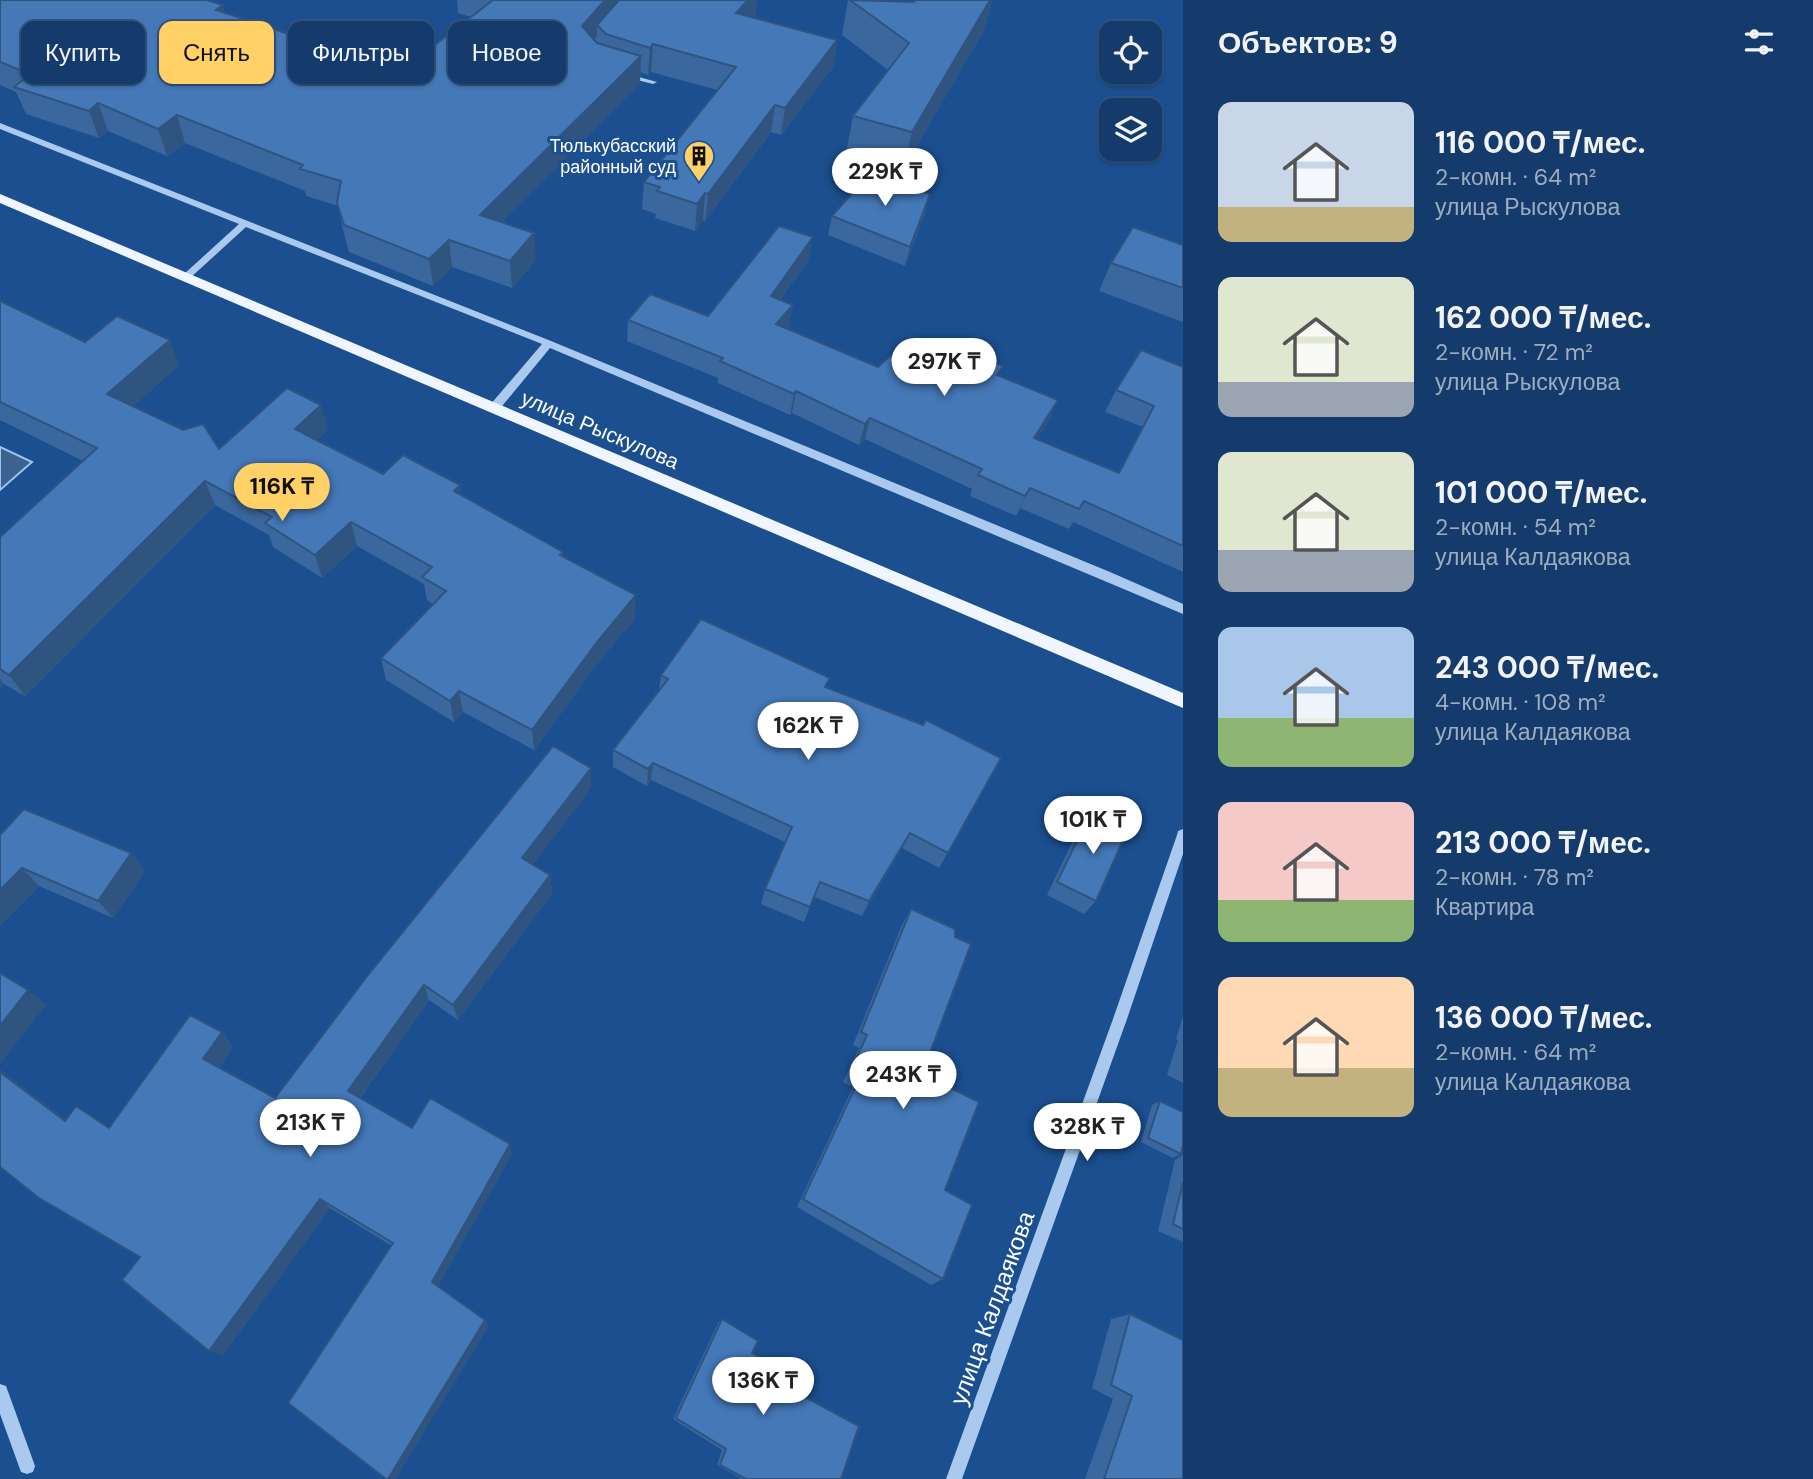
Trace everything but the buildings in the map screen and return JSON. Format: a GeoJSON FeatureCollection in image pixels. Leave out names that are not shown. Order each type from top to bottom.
{"type":"FeatureCollection","features":[{"type":"Feature","properties":{"kind":"main road","name":"улица Рыскулова"},"geometry":{"type":"LineString","coordinates":[[0,198],[1183,701]]}},
{"type":"Feature","properties":{"kind":"street"},"geometry":{"type":"LineString","coordinates":[[611,70],[653,82]]}},
{"type":"Feature","properties":{"kind":"street"},"geometry":{"type":"LineString","coordinates":[[186,277],[244,224]]}},
{"type":"Feature","properties":{"kind":"street"},"geometry":{"type":"LineString","coordinates":[[494,408],[548,343]]}},
{"type":"Feature","properties":{"kind":"street","name":"улица Калдаякова"},"geometry":{"type":"LineString","coordinates":[[954,1479],[1120,1019],[1183,835]]}},
{"type":"Feature","properties":{"kind":"street"},"geometry":{"type":"LineString","coordinates":[[0,1392],[27,1466]]}},
{"type":"Feature","properties":{"kind":"lane"},"geometry":{"type":"LineString","coordinates":[[0,126],[548,343],[1106,575],[1183,610]]}},
{"type":"Feature","properties":{"kind":"water"},"geometry":{"type":"Polygon","coordinates":[[[0,447],[32,462],[0,490],[0,447]]]}},
{"type":"Feature","properties":{"kind":"place","name":"Тюлькубасский районный суд"},"geometry":{"type":"Point","coordinates":[699,183]}}]}
